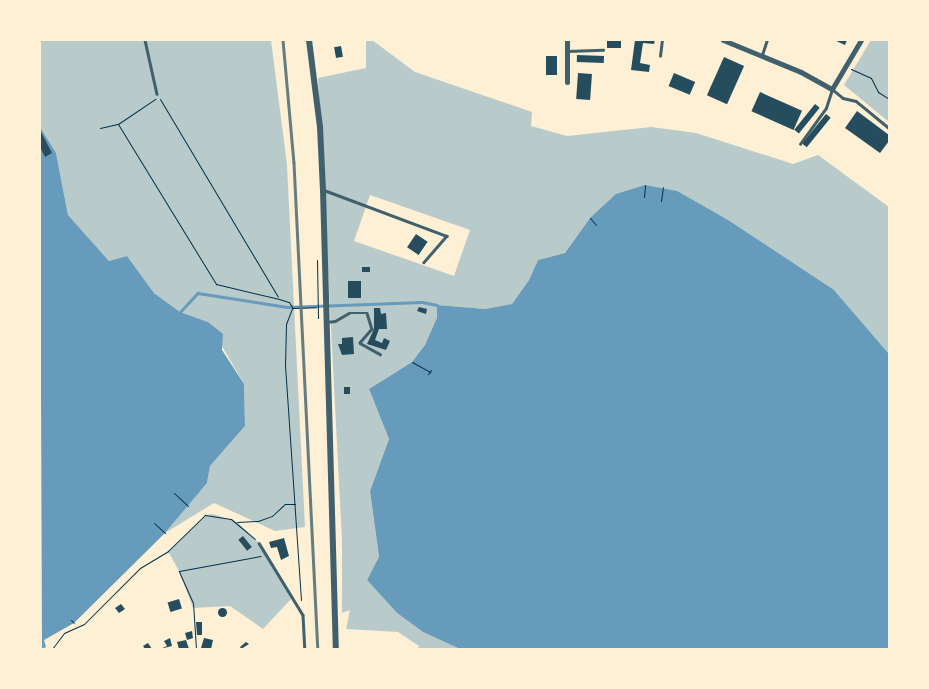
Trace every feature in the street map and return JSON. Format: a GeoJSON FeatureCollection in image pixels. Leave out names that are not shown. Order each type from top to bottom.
{"type":"FeatureCollection","features":[{"type":"Feature","properties":{"kind":"street"},"geometry":{"type":"LineString","coordinates":[[309,40],[320,127],[323,190],[324,298],[336,649]]}},
{"type":"Feature","properties":{"kind":"street"},"geometry":{"type":"LineString","coordinates":[[567,40],[567,82]]}},
{"type":"Feature","properties":{"kind":"street"},"geometry":{"type":"LineString","coordinates":[[723,40],[832,89],[862,40]]}},
{"type":"Feature","properties":{"kind":"lane"},"geometry":{"type":"LineString","coordinates":[[145,40],[157,94]]}},
{"type":"Feature","properties":{"kind":"lane"},"geometry":{"type":"LineString","coordinates":[[660,56],[662,40]]}},
{"type":"Feature","properties":{"kind":"lane"},"geometry":{"type":"LineString","coordinates":[[761,56],[767,40]]}},
{"type":"Feature","properties":{"kind":"lane"},"geometry":{"type":"LineString","coordinates":[[567,51],[603,50]]}},
{"type":"Feature","properties":{"kind":"lane"},"geometry":{"type":"LineString","coordinates":[[800,144],[826,108],[832,89],[843,98],[856,101],[889,128]]}},
{"type":"Feature","properties":{"kind":"lane"},"geometry":{"type":"LineString","coordinates":[[323,190],[447,236],[424,262]]}},
{"type":"Feature","properties":{"kind":"lane"},"geometry":{"type":"LineString","coordinates":[[325,319],[335,321],[349,312],[367,313],[372,329],[360,344],[380,354]]}},
{"type":"Feature","properties":{"kind":"lane"},"geometry":{"type":"LineString","coordinates":[[259,543],[303,615],[305,649]]}},
{"type":"Feature","properties":{"kind":"path"},"geometry":{"type":"LineString","coordinates":[[846,67],[871,78],[878,92],[889,99]]}},
{"type":"Feature","properties":{"kind":"path"},"geometry":{"type":"LineString","coordinates":[[100,128],[118,124],[154,103],[157,94]]}},
{"type":"Feature","properties":{"kind":"path"},"geometry":{"type":"LineString","coordinates":[[157,94],[279,298]]}},
{"type":"Feature","properties":{"kind":"path"},"geometry":{"type":"LineString","coordinates":[[118,124],[135,157],[216,284],[279,298],[289,302],[292,308],[291,315],[286,324],[286,366],[303,615]]}},
{"type":"Feature","properties":{"kind":"path"},"geometry":{"type":"LineString","coordinates":[[644,196],[645,185]]}},
{"type":"Feature","properties":{"kind":"path"},"geometry":{"type":"LineString","coordinates":[[662,201],[663,187]]}},
{"type":"Feature","properties":{"kind":"path"},"geometry":{"type":"LineString","coordinates":[[590,218],[596,225]]}},
{"type":"Feature","properties":{"kind":"path"},"geometry":{"type":"LineString","coordinates":[[316,312],[317,256]]}},
{"type":"Feature","properties":{"kind":"path"},"geometry":{"type":"LineString","coordinates":[[292,308],[316,307]]}},
{"type":"Feature","properties":{"kind":"path"},"geometry":{"type":"LineString","coordinates":[[412,362],[431,371],[428,374]]}},
{"type":"Feature","properties":{"kind":"path"},"geometry":{"type":"LineString","coordinates":[[174,494],[188,506]]}},
{"type":"Feature","properties":{"kind":"path"},"geometry":{"type":"LineString","coordinates":[[237,522],[258,521],[272,516],[284,504],[295,504]]}},
{"type":"Feature","properties":{"kind":"path"},"geometry":{"type":"LineString","coordinates":[[52,649],[64,633],[84,624],[140,568],[168,551],[205,515],[222,515],[237,522],[259,543]]}},
{"type":"Feature","properties":{"kind":"path"},"geometry":{"type":"LineString","coordinates":[[154,523],[165,533]]}},
{"type":"Feature","properties":{"kind":"path"},"geometry":{"type":"LineString","coordinates":[[196,649],[193,603],[179,570],[266,555]]}},
{"type":"Feature","properties":{"kind":"path"},"geometry":{"type":"LineString","coordinates":[[71,620],[74,623]]}},
{"type":"Feature","properties":{"kind":"shaded area"},"geometry":{"type":"Polygon","coordinates":[[[40,40],[271,40],[287,165],[305,527],[275,531],[214,503],[165,533],[207,483],[210,466],[245,426],[244,384],[208,322],[180,312],[154,293],[127,256],[109,261],[68,215],[56,153],[40,127],[40,40]]]}},
{"type":"Feature","properties":{"kind":"shaded area"},"geometry":{"type":"Polygon","coordinates":[[[366,40],[372,40],[415,72],[532,112],[531,126],[567,136],[651,127],[696,133],[793,164],[818,155],[889,207],[889,354],[834,290],[590,218],[565,253],[538,260],[529,280],[512,304],[485,309],[437,305],[438,318],[425,345],[412,362],[369,389],[389,439],[370,491],[379,558],[367,580],[397,613],[423,632],[460,649],[418,649],[419,646],[398,632],[346,629],[350,610],[342,613],[342,541],[318,78],[366,68],[366,40]],[[370,195],[354,241],[454,276],[470,230],[370,195]]]}},
{"type":"Feature","properties":{"kind":"shaded area"},"geometry":{"type":"Polygon","coordinates":[[[871,40],[889,40],[889,122],[844,85],[871,40]]]}},
{"type":"Feature","properties":{"kind":"shaded area"},"geometry":{"type":"Polygon","coordinates":[[[213,514],[237,522],[259,543],[292,598],[263,629],[230,606],[193,608],[179,571],[168,551],[205,515],[213,514]]]}},
{"type":"Feature","properties":{"kind":"water"},"geometry":{"type":"Polygon","coordinates":[[[40,127],[56,153],[68,215],[109,261],[127,256],[154,293],[180,312],[208,322],[223,334],[222,350],[244,384],[245,426],[210,466],[207,483],[165,533],[74,623],[44,640],[46,647],[42,649],[40,127]]]}},
{"type":"Feature","properties":{"kind":"water"},"geometry":{"type":"Polygon","coordinates":[[[645,185],[677,191],[728,220],[834,290],[889,354],[889,649],[460,649],[423,632],[397,613],[367,580],[379,557],[370,491],[389,439],[369,389],[412,362],[425,345],[437,318],[437,305],[485,309],[512,304],[529,280],[538,260],[565,253],[590,218],[616,194],[645,185]]]}},
{"type":"Feature","properties":{"kind":"building"},"geometry":{"type":"Polygon","coordinates":[[[607,40],[621,40],[621,48],[607,48],[607,40]]]}},
{"type":"Feature","properties":{"kind":"building"},"geometry":{"type":"Polygon","coordinates":[[[635,40],[655,40],[654,44],[643,43],[640,63],[650,65],[649,72],[631,70],[635,40]]]}},
{"type":"Feature","properties":{"kind":"building"},"geometry":{"type":"Polygon","coordinates":[[[834,40],[847,40],[845,45],[834,40]]]}},
{"type":"Feature","properties":{"kind":"building"},"geometry":{"type":"Polygon","coordinates":[[[341,46],[343,57],[336,58],[334,47],[341,46]]]}},
{"type":"Feature","properties":{"kind":"building"},"geometry":{"type":"Polygon","coordinates":[[[577,55],[604,56],[604,63],[577,62],[577,55]]]}},
{"type":"Feature","properties":{"kind":"building"},"geometry":{"type":"Polygon","coordinates":[[[546,56],[557,56],[557,75],[546,75],[546,56]]]}},
{"type":"Feature","properties":{"kind":"building"},"geometry":{"type":"Polygon","coordinates":[[[724,57],[744,66],[727,104],[707,95],[724,57]]]}},
{"type":"Feature","properties":{"kind":"building"},"geometry":{"type":"Polygon","coordinates":[[[578,73],[592,74],[590,100],[576,99],[578,73]]]}},
{"type":"Feature","properties":{"kind":"building"},"geometry":{"type":"Polygon","coordinates":[[[674,73],[695,82],[690,95],[669,86],[674,73]]]}},
{"type":"Feature","properties":{"kind":"building"},"geometry":{"type":"Polygon","coordinates":[[[760,92],[802,111],[793,130],[751,111],[760,92]]]}},
{"type":"Feature","properties":{"kind":"building"},"geometry":{"type":"Polygon","coordinates":[[[815,104],[820,108],[799,133],[794,130],[815,104]]]}},
{"type":"Feature","properties":{"kind":"building"},"geometry":{"type":"Polygon","coordinates":[[[857,111],[889,135],[889,141],[880,153],[845,128],[857,111]]]}},
{"type":"Feature","properties":{"kind":"building"},"geometry":{"type":"Polygon","coordinates":[[[826,114],[831,118],[807,147],[802,144],[826,114]]]}},
{"type":"Feature","properties":{"kind":"building"},"geometry":{"type":"Polygon","coordinates":[[[40,130],[52,153],[45,157],[40,147],[40,130]]]}},
{"type":"Feature","properties":{"kind":"building"},"geometry":{"type":"Polygon","coordinates":[[[416,234],[428,242],[419,255],[407,247],[416,234]]]}},
{"type":"Feature","properties":{"kind":"building"},"geometry":{"type":"Polygon","coordinates":[[[362,267],[370,267],[370,272],[362,272],[362,267]]]}},
{"type":"Feature","properties":{"kind":"building"},"geometry":{"type":"Polygon","coordinates":[[[348,281],[361,281],[361,298],[348,298],[348,281]]]}},
{"type":"Feature","properties":{"kind":"building"},"geometry":{"type":"Polygon","coordinates":[[[419,307],[427,309],[426,314],[417,311],[419,307]]]}},
{"type":"Feature","properties":{"kind":"building"},"geometry":{"type":"Polygon","coordinates":[[[374,308],[380,308],[381,314],[386,313],[387,329],[379,329],[375,340],[382,343],[384,338],[390,341],[386,350],[367,344],[374,329],[374,308]]]}},
{"type":"Feature","properties":{"kind":"building"},"geometry":{"type":"Polygon","coordinates":[[[353,337],[354,354],[342,355],[338,344],[342,344],[342,338],[353,337]]]}},
{"type":"Feature","properties":{"kind":"building"},"geometry":{"type":"Polygon","coordinates":[[[344,387],[350,387],[350,394],[344,394],[344,387]]]}},
{"type":"Feature","properties":{"kind":"building"},"geometry":{"type":"Polygon","coordinates":[[[243,536],[252,547],[247,551],[238,540],[243,536]]]}},
{"type":"Feature","properties":{"kind":"building"},"geometry":{"type":"Polygon","coordinates":[[[284,538],[289,556],[281,560],[277,547],[271,548],[269,542],[284,538]]]}},
{"type":"Feature","properties":{"kind":"building"},"geometry":{"type":"Polygon","coordinates":[[[179,599],[182,609],[170,612],[168,603],[179,599]]]}},
{"type":"Feature","properties":{"kind":"building"},"geometry":{"type":"Polygon","coordinates":[[[121,604],[125,609],[119,613],[115,608],[121,604]]]}},
{"type":"Feature","properties":{"kind":"building"},"geometry":{"type":"Polygon","coordinates":[[[222,607],[227,612],[222,617],[217,612],[222,607]]]}},
{"type":"Feature","properties":{"kind":"building"},"geometry":{"type":"Polygon","coordinates":[[[196,622],[202,622],[202,635],[197,635],[196,622]]]}},
{"type":"Feature","properties":{"kind":"building"},"geometry":{"type":"Polygon","coordinates":[[[192,631],[193,638],[187,640],[185,633],[192,631]]]}},
{"type":"Feature","properties":{"kind":"building"},"geometry":{"type":"Polygon","coordinates":[[[170,638],[172,646],[160,649],[167,646],[164,641],[170,638]]]}},
{"type":"Feature","properties":{"kind":"building"},"geometry":{"type":"Polygon","coordinates":[[[204,638],[213,640],[211,649],[201,648],[204,638]]]}},
{"type":"Feature","properties":{"kind":"building"},"geometry":{"type":"Polygon","coordinates":[[[186,640],[189,649],[179,649],[177,642],[186,640]]]}},
{"type":"Feature","properties":{"kind":"building"},"geometry":{"type":"Polygon","coordinates":[[[246,642],[249,644],[241,649],[240,647],[246,642]]]}},
{"type":"Feature","properties":{"kind":"building"},"geometry":{"type":"Polygon","coordinates":[[[148,643],[152,649],[145,649],[143,646],[148,643]]]}},
{"type":"Feature","properties":{"kind":"waterway"},"geometry":{"type":"LineString","coordinates":[[180,312],[198,293],[287,307],[422,302],[437,305]]}},
{"type":"Feature","properties":{"kind":"railway"},"geometry":{"type":"LineString","coordinates":[[283,40],[294,163],[318,649]]}}]}
